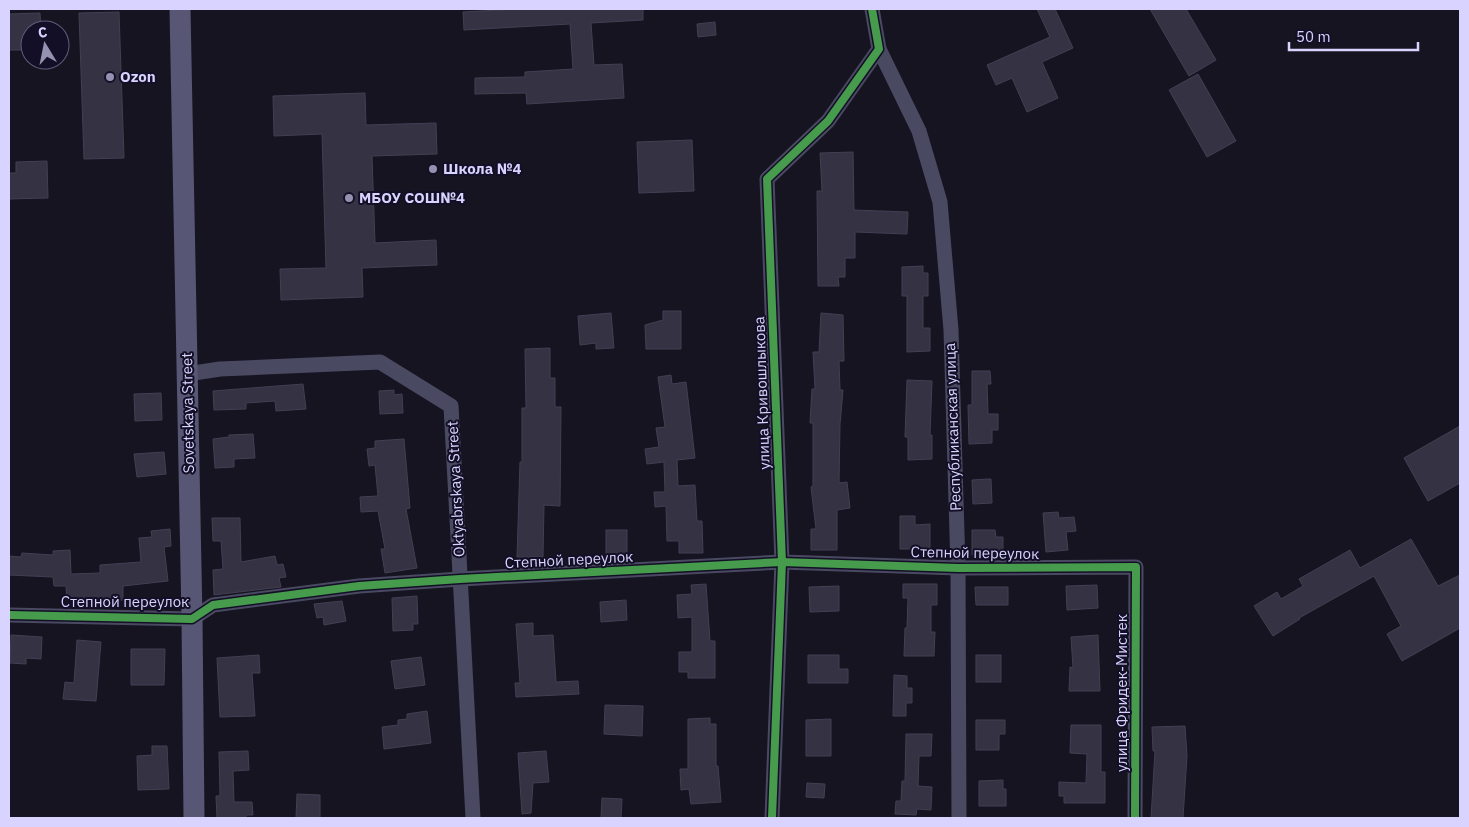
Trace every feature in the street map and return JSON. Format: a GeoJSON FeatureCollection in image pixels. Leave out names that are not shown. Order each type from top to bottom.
{"type":"FeatureCollection","features":[{"type":"Feature","properties":{"kind":"main road","name":"Sovetskaya Street"},"geometry":{"type":"LineString","coordinates":[[180,9],[194,818]]}},
{"type":"Feature","properties":{"kind":"street"},"geometry":{"type":"LineString","coordinates":[[872,9],[879,49]]}},
{"type":"Feature","properties":{"kind":"street","name":"улица Кривошлыкова"},"geometry":{"type":"LineString","coordinates":[[772,818],[782,562],[767,179],[828,121],[879,49]]}},
{"type":"Feature","properties":{"kind":"street","name":"Республиканская улица"},"geometry":{"type":"LineString","coordinates":[[879,49],[919,131],[940,202],[951,330],[958,568],[959,818]]}},
{"type":"Feature","properties":{"kind":"street","name":"Oktyabrskaya Street"},"geometry":{"type":"LineString","coordinates":[[187,374],[220,369],[380,362],[452,406],[473,818]]}},
{"type":"Feature","properties":{"kind":"street","name":"Степной переулок"},"geometry":{"type":"LineString","coordinates":[[9,615],[192,619],[213,605],[360,586],[782,562],[958,568],[1136,567]]}},
{"type":"Feature","properties":{"kind":"street","name":"улица Фридек-Мистек"},"geometry":{"type":"LineString","coordinates":[[1135,818],[1136,567]]}},
{"type":"Feature","properties":{"kind":"building"},"geometry":{"type":"Polygon","coordinates":[[[516,9],[643,9],[643,20],[591,23],[594,65],[622,64],[624,98],[527,104],[526,93],[475,94],[475,78],[525,77],[525,72],[573,69],[570,24],[464,30],[463,12],[516,9]]]}},
{"type":"Feature","properties":{"kind":"building"},"geometry":{"type":"Polygon","coordinates":[[[1037,9],[1055,9],[1073,48],[1042,62],[1058,98],[1027,112],[1012,78],[996,85],[987,65],[1050,37],[1037,9]]]}},
{"type":"Feature","properties":{"kind":"building"},"geometry":{"type":"Polygon","coordinates":[[[1150,9],[1186,9],[1216,60],[1189,76],[1150,9]]]}},
{"type":"Feature","properties":{"kind":"building"},"geometry":{"type":"Polygon","coordinates":[[[119,12],[124,158],[84,159],[79,13],[119,12]]]}},
{"type":"Feature","properties":{"kind":"building"},"geometry":{"type":"Polygon","coordinates":[[[40,13],[40,20],[20,20],[20,50],[9,50],[9,14],[40,13]]]}},
{"type":"Feature","properties":{"kind":"building"},"geometry":{"type":"Polygon","coordinates":[[[715,22],[716,35],[698,37],[697,24],[715,22]]]}},
{"type":"Feature","properties":{"kind":"building"},"geometry":{"type":"Polygon","coordinates":[[[1198,74],[1236,141],[1207,157],[1169,90],[1198,74]]]}},
{"type":"Feature","properties":{"kind":"building","name":"МБОУ СОШ№4"},"geometry":{"type":"Polygon","coordinates":[[[365,93],[366,125],[436,123],[437,154],[372,156],[375,243],[436,240],[437,265],[362,268],[363,297],[281,300],[280,269],[326,268],[322,134],[274,136],[273,96],[365,93]]]}},
{"type":"Feature","properties":{"kind":"building"},"geometry":{"type":"Polygon","coordinates":[[[692,140],[694,191],[639,193],[637,142],[692,140]]]}},
{"type":"Feature","properties":{"kind":"building"},"geometry":{"type":"Polygon","coordinates":[[[853,152],[854,210],[908,212],[907,234],[855,232],[855,258],[845,258],[845,277],[838,277],[839,286],[818,286],[817,191],[822,191],[820,153],[853,152]]]}},
{"type":"Feature","properties":{"kind":"building"},"geometry":{"type":"Polygon","coordinates":[[[47,161],[48,198],[9,199],[9,173],[16,173],[16,162],[47,161]]]}},
{"type":"Feature","properties":{"kind":"building"},"geometry":{"type":"Polygon","coordinates":[[[923,266],[923,273],[928,273],[928,296],[923,296],[923,328],[930,328],[930,351],[907,352],[907,296],[902,296],[902,267],[923,266]]]}},
{"type":"Feature","properties":{"kind":"building"},"geometry":{"type":"Polygon","coordinates":[[[663,311],[681,311],[681,349],[646,349],[645,325],[663,320],[663,311]]]}},
{"type":"Feature","properties":{"kind":"building"},"geometry":{"type":"Polygon","coordinates":[[[611,313],[614,348],[596,349],[596,343],[580,345],[578,316],[611,313]]]}},
{"type":"Feature","properties":{"kind":"building"},"geometry":{"type":"Polygon","coordinates":[[[821,313],[843,315],[844,361],[839,361],[840,390],[843,390],[840,424],[839,483],[847,482],[850,508],[837,510],[837,550],[811,550],[811,529],[816,529],[811,487],[813,486],[813,423],[810,423],[812,389],[815,389],[813,352],[819,352],[821,313]]]}},
{"type":"Feature","properties":{"kind":"building"},"geometry":{"type":"Polygon","coordinates":[[[550,348],[550,378],[555,378],[555,407],[561,407],[560,506],[544,505],[543,557],[517,557],[520,462],[522,462],[522,408],[526,408],[525,349],[550,348]]]}},
{"type":"Feature","properties":{"kind":"building"},"geometry":{"type":"Polygon","coordinates":[[[972,371],[990,371],[991,384],[987,384],[988,414],[998,414],[998,430],[992,430],[992,443],[969,444],[968,405],[972,405],[972,371]]]}},
{"type":"Feature","properties":{"kind":"building"},"geometry":{"type":"Polygon","coordinates":[[[671,375],[672,384],[686,382],[695,458],[677,460],[678,486],[695,485],[697,521],[702,521],[703,553],[679,553],[679,541],[667,541],[666,506],[655,507],[654,492],[665,492],[664,462],[647,464],[645,449],[659,447],[656,428],[665,427],[658,377],[671,375]]]}},
{"type":"Feature","properties":{"kind":"building"},"geometry":{"type":"Polygon","coordinates":[[[907,380],[932,381],[930,435],[932,435],[932,459],[908,460],[908,437],[905,437],[907,380]]]}},
{"type":"Feature","properties":{"kind":"building"},"geometry":{"type":"Polygon","coordinates":[[[303,384],[306,409],[276,411],[275,401],[246,403],[246,409],[214,410],[213,391],[303,384]]]}},
{"type":"Feature","properties":{"kind":"building"},"geometry":{"type":"Polygon","coordinates":[[[394,390],[394,395],[402,394],[403,413],[380,414],[379,391],[394,390]]]}},
{"type":"Feature","properties":{"kind":"building"},"geometry":{"type":"Polygon","coordinates":[[[161,393],[162,420],[135,421],[134,394],[161,393]]]}},
{"type":"Feature","properties":{"kind":"building"},"geometry":{"type":"Polygon","coordinates":[[[1460,426],[1460,483],[1428,501],[1404,458],[1460,426]]]}},
{"type":"Feature","properties":{"kind":"building"},"geometry":{"type":"Polygon","coordinates":[[[253,434],[255,458],[234,459],[234,467],[215,468],[213,439],[229,437],[229,435],[253,434]]]}},
{"type":"Feature","properties":{"kind":"building"},"geometry":{"type":"Polygon","coordinates":[[[404,439],[410,508],[406,509],[417,568],[385,573],[381,549],[385,549],[378,511],[361,512],[360,497],[378,496],[375,465],[369,466],[367,449],[375,448],[375,441],[404,439]]]}},
{"type":"Feature","properties":{"kind":"building"},"geometry":{"type":"Polygon","coordinates":[[[164,452],[166,474],[137,477],[134,454],[164,452]]]}},
{"type":"Feature","properties":{"kind":"building"},"geometry":{"type":"Polygon","coordinates":[[[991,479],[992,503],[973,504],[972,480],[991,479]]]}},
{"type":"Feature","properties":{"kind":"building"},"geometry":{"type":"Polygon","coordinates":[[[1058,512],[1059,518],[1074,517],[1076,531],[1066,532],[1068,550],[1046,552],[1043,513],[1058,512]]]}},
{"type":"Feature","properties":{"kind":"building"},"geometry":{"type":"Polygon","coordinates":[[[900,516],[915,516],[915,525],[930,524],[930,549],[900,549],[900,516]]]}},
{"type":"Feature","properties":{"kind":"building"},"geometry":{"type":"Polygon","coordinates":[[[212,518],[240,518],[241,562],[275,556],[277,565],[283,564],[286,577],[279,578],[281,587],[214,595],[213,570],[223,569],[221,541],[213,541],[212,518]]]}},
{"type":"Feature","properties":{"kind":"building"},"geometry":{"type":"Polygon","coordinates":[[[170,529],[171,546],[164,547],[168,581],[123,586],[123,600],[67,600],[66,586],[54,586],[53,577],[9,575],[9,556],[21,557],[22,553],[53,555],[53,551],[70,550],[71,574],[100,573],[100,565],[141,562],[139,538],[152,537],[151,531],[170,529]]]}},
{"type":"Feature","properties":{"kind":"building"},"geometry":{"type":"Polygon","coordinates":[[[606,530],[627,530],[627,558],[606,558],[606,530]]]}},
{"type":"Feature","properties":{"kind":"building"},"geometry":{"type":"Polygon","coordinates":[[[972,530],[995,530],[996,537],[1003,537],[1003,554],[972,555],[972,530]]]}},
{"type":"Feature","properties":{"kind":"building"},"geometry":{"type":"Polygon","coordinates":[[[1411,539],[1438,586],[1460,575],[1460,628],[1402,661],[1387,634],[1401,626],[1374,576],[1299,618],[1273,636],[1254,606],[1277,592],[1281,599],[1303,586],[1299,579],[1350,550],[1360,568],[1411,539]]]}},
{"type":"Feature","properties":{"kind":"building"},"geometry":{"type":"Polygon","coordinates":[[[706,584],[710,641],[715,641],[715,678],[688,678],[688,672],[679,672],[679,652],[692,652],[692,617],[678,618],[677,595],[692,594],[691,585],[706,584]]]}},
{"type":"Feature","properties":{"kind":"building"},"geometry":{"type":"Polygon","coordinates":[[[903,584],[937,584],[937,605],[931,605],[931,632],[935,632],[934,656],[904,656],[908,598],[903,598],[903,584]]]}},
{"type":"Feature","properties":{"kind":"building"},"geometry":{"type":"Polygon","coordinates":[[[1097,585],[1098,608],[1067,610],[1066,586],[1097,585]]]}},
{"type":"Feature","properties":{"kind":"building"},"geometry":{"type":"Polygon","coordinates":[[[839,586],[839,611],[810,612],[809,587],[839,586]]]}},
{"type":"Feature","properties":{"kind":"building"},"geometry":{"type":"Polygon","coordinates":[[[975,587],[1008,587],[1008,605],[976,605],[975,587]]]}},
{"type":"Feature","properties":{"kind":"building"},"geometry":{"type":"Polygon","coordinates":[[[417,596],[418,624],[413,624],[413,630],[393,631],[392,598],[417,596]]]}},
{"type":"Feature","properties":{"kind":"building"},"geometry":{"type":"Polygon","coordinates":[[[626,600],[627,620],[601,622],[600,602],[626,600]]]}},
{"type":"Feature","properties":{"kind":"building"},"geometry":{"type":"Polygon","coordinates":[[[342,601],[346,621],[324,625],[323,617],[317,618],[314,604],[342,601]]]}},
{"type":"Feature","properties":{"kind":"building"},"geometry":{"type":"Polygon","coordinates":[[[533,623],[533,636],[553,635],[556,682],[578,681],[579,694],[516,697],[515,683],[520,683],[516,624],[533,623]]]}},
{"type":"Feature","properties":{"kind":"building"},"geometry":{"type":"Polygon","coordinates":[[[11,635],[42,637],[41,659],[26,658],[26,664],[10,663],[11,635]]]}},
{"type":"Feature","properties":{"kind":"building"},"geometry":{"type":"Polygon","coordinates":[[[1098,635],[1100,691],[1069,691],[1070,667],[1073,668],[1071,637],[1098,635]]]}},
{"type":"Feature","properties":{"kind":"building"},"geometry":{"type":"Polygon","coordinates":[[[77,640],[101,642],[96,701],[63,699],[65,682],[74,683],[77,640]]]}},
{"type":"Feature","properties":{"kind":"building"},"geometry":{"type":"Polygon","coordinates":[[[131,649],[165,649],[164,685],[131,685],[131,649]]]}},
{"type":"Feature","properties":{"kind":"building"},"geometry":{"type":"Polygon","coordinates":[[[259,655],[260,673],[252,673],[255,716],[220,717],[217,658],[259,655]]]}},
{"type":"Feature","properties":{"kind":"building"},"geometry":{"type":"Polygon","coordinates":[[[808,655],[839,655],[839,669],[848,669],[848,683],[808,683],[808,655]]]}},
{"type":"Feature","properties":{"kind":"building"},"geometry":{"type":"Polygon","coordinates":[[[976,655],[1001,655],[1001,682],[976,682],[976,655]]]}},
{"type":"Feature","properties":{"kind":"building"},"geometry":{"type":"Polygon","coordinates":[[[421,657],[425,685],[395,689],[391,661],[421,657]]]}},
{"type":"Feature","properties":{"kind":"building"},"geometry":{"type":"Polygon","coordinates":[[[894,675],[907,676],[907,688],[912,688],[912,703],[906,703],[906,716],[893,716],[894,675]]]}},
{"type":"Feature","properties":{"kind":"building"},"geometry":{"type":"Polygon","coordinates":[[[605,705],[643,706],[642,736],[604,734],[605,705]]]}},
{"type":"Feature","properties":{"kind":"building"},"geometry":{"type":"Polygon","coordinates":[[[427,711],[431,743],[384,749],[382,727],[398,725],[398,720],[407,719],[407,714],[427,711]]]}},
{"type":"Feature","properties":{"kind":"building"},"geometry":{"type":"Polygon","coordinates":[[[710,718],[710,724],[716,724],[716,766],[718,766],[721,802],[691,804],[689,789],[681,790],[680,769],[688,769],[688,719],[710,718]]]}},
{"type":"Feature","properties":{"kind":"building"},"geometry":{"type":"Polygon","coordinates":[[[831,719],[831,756],[806,756],[806,720],[831,719]]]}},
{"type":"Feature","properties":{"kind":"building"},"geometry":{"type":"Polygon","coordinates":[[[976,720],[1005,720],[1005,734],[999,734],[999,750],[976,750],[976,720]]]}},
{"type":"Feature","properties":{"kind":"building"},"geometry":{"type":"Polygon","coordinates":[[[1071,725],[1101,725],[1101,772],[1105,772],[1105,803],[1064,803],[1064,796],[1059,796],[1059,782],[1086,783],[1087,754],[1070,753],[1071,725]]]}},
{"type":"Feature","properties":{"kind":"building"},"geometry":{"type":"Polygon","coordinates":[[[1185,726],[1187,756],[1183,818],[1151,818],[1155,751],[1153,751],[1152,727],[1185,726]]]}},
{"type":"Feature","properties":{"kind":"building"},"geometry":{"type":"Polygon","coordinates":[[[906,734],[932,734],[931,756],[919,756],[918,786],[932,787],[931,810],[917,809],[916,815],[895,814],[896,801],[901,801],[902,781],[905,781],[906,734]]]}},
{"type":"Feature","properties":{"kind":"building"},"geometry":{"type":"Polygon","coordinates":[[[152,746],[167,746],[169,789],[138,790],[137,756],[152,755],[152,746]]]}},
{"type":"Feature","properties":{"kind":"building"},"geometry":{"type":"Polygon","coordinates":[[[248,751],[249,770],[233,771],[234,802],[252,802],[253,815],[246,815],[246,818],[217,818],[216,796],[220,796],[219,752],[248,751]]]}},
{"type":"Feature","properties":{"kind":"building"},"geometry":{"type":"Polygon","coordinates":[[[546,751],[549,782],[533,783],[531,813],[522,814],[518,753],[546,751]]]}},
{"type":"Feature","properties":{"kind":"building"},"geometry":{"type":"Polygon","coordinates":[[[1003,780],[1003,789],[1006,789],[1006,806],[979,806],[979,781],[1003,780]]]}},
{"type":"Feature","properties":{"kind":"building"},"geometry":{"type":"Polygon","coordinates":[[[807,783],[825,784],[824,798],[806,797],[807,783]]]}},
{"type":"Feature","properties":{"kind":"building"},"geometry":{"type":"Polygon","coordinates":[[[297,794],[320,795],[320,818],[296,818],[297,794]]]}},
{"type":"Feature","properties":{"kind":"building"},"geometry":{"type":"Polygon","coordinates":[[[602,798],[622,799],[621,818],[601,818],[602,798]]]}},
{"type":"Feature","properties":{"kind":"cycle path"},"geometry":{"type":"LineString","coordinates":[[772,818],[782,562],[767,179],[828,121],[879,49],[872,9]]}},
{"type":"Feature","properties":{"kind":"cycle path"},"geometry":{"type":"LineString","coordinates":[[9,615],[192,619],[213,605],[359,586],[782,562],[958,568],[1136,567],[1135,818]]}},
{"type":"Feature","properties":{"kind":"place","name":"Ozon"},"geometry":{"type":"Point","coordinates":[110,77]}},
{"type":"Feature","properties":{"kind":"place","name":"Школа №4"},"geometry":{"type":"Point","coordinates":[433,169]}},
{"type":"Feature","properties":{"kind":"place","name":"МБОУ СОШ№4"},"geometry":{"type":"Point","coordinates":[349,198]}}]}
